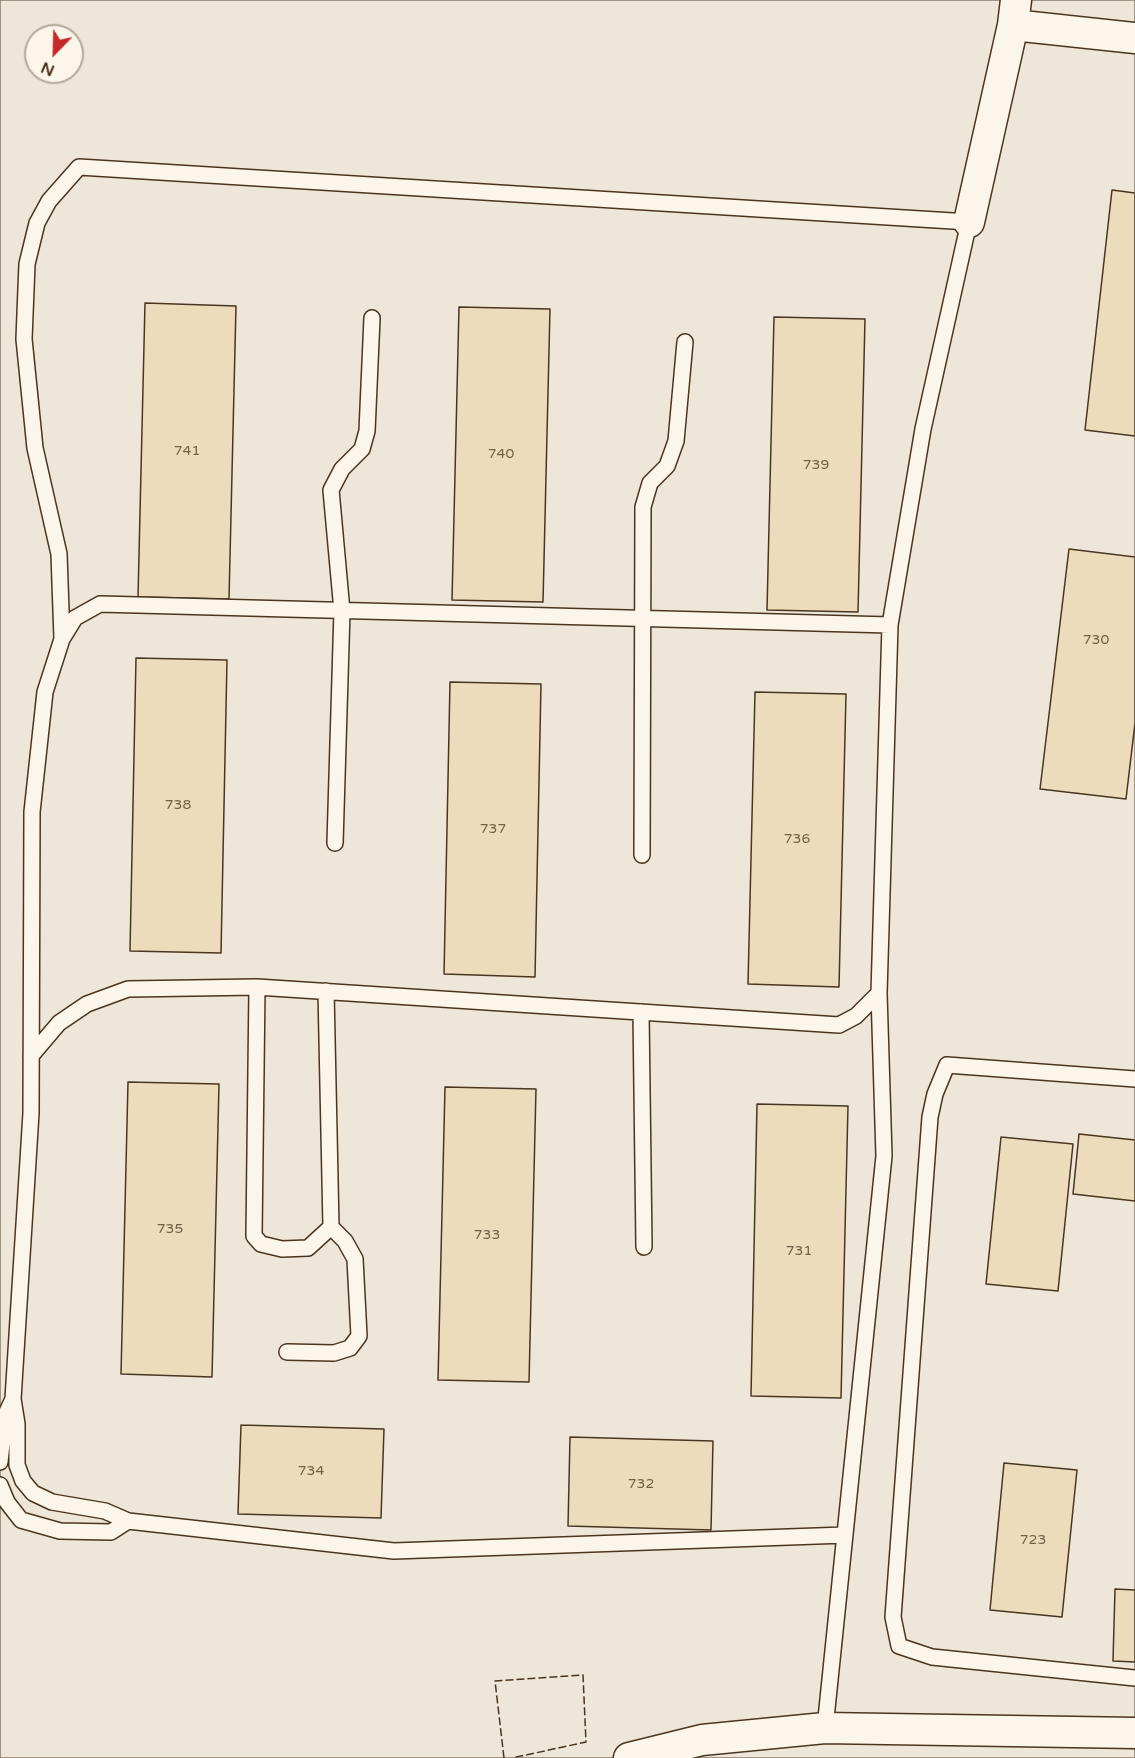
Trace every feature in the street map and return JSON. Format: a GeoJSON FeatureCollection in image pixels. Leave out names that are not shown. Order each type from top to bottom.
{"type":"FeatureCollection","features":[{"type":"Feature","properties":{"kind":"street"},"geometry":{"type":"LineString","coordinates":[[969,222],[1014,12],[1135,38]]}},
{"type":"Feature","properties":{"kind":"street"},"geometry":{"type":"LineString","coordinates":[[629,1758],[702,1740],[825,1728],[1135,1733]]}},
{"type":"Feature","properties":{"kind":"lane"},"geometry":{"type":"LineString","coordinates":[[62,639],[59,554],[35,448],[24,339],[27,264],[37,223],[49,201],[79,167],[969,222],[923,429],[890,625],[879,993],[884,1156],[825,1728]]}},
{"type":"Feature","properties":{"kind":"lane"},"geometry":{"type":"LineString","coordinates":[[335,843],[342,611],[331,490],[342,469],[362,449],[367,431],[372,318]]}},
{"type":"Feature","properties":{"kind":"lane"},"geometry":{"type":"LineString","coordinates":[[642,855],[643,507],[650,483],[667,466],[676,441],[685,342]]}},
{"type":"Feature","properties":{"kind":"lane"},"geometry":{"type":"LineString","coordinates":[[845,1535],[394,1551],[128,1521],[105,1511],[52,1502],[33,1493],[22,1481],[17,1465],[17,1424],[13,1399],[31,1113],[32,812],[45,692],[62,639],[75,618],[100,604],[890,625]]}},
{"type":"Feature","properties":{"kind":"lane"},"geometry":{"type":"LineString","coordinates":[[31,1056],[59,1023],[87,1004],[128,989],[257,987],[839,1025],[856,1016],[879,993]]}},
{"type":"Feature","properties":{"kind":"lane"},"geometry":{"type":"LineString","coordinates":[[257,987],[254,1236],[261,1244],[282,1249],[308,1248],[331,1227]]}},
{"type":"Feature","properties":{"kind":"lane"},"geometry":{"type":"LineString","coordinates":[[287,1352],[334,1353],[350,1347],[359,1336],[355,1259],[345,1241],[331,1227],[326,991]]}},
{"type":"Feature","properties":{"kind":"lane"},"geometry":{"type":"LineString","coordinates":[[641,1012],[644,1247]]}},
{"type":"Feature","properties":{"kind":"lane"},"geometry":{"type":"LineString","coordinates":[[1135,1079],[947,1065],[935,1094],[930,1117],[893,1617],[899,1646],[932,1657],[1135,1678]]}},
{"type":"Feature","properties":{"kind":"lane"},"geometry":{"type":"LineString","coordinates":[[0,1462],[5,1416],[13,1399]]}},
{"type":"Feature","properties":{"kind":"lane"},"geometry":{"type":"LineString","coordinates":[[0,1485],[4,1504],[21,1521],[60,1531],[111,1532],[128,1521]]}},
{"type":"Feature","properties":{"kind":"shaded area"},"geometry":{"type":"Polygon","coordinates":[[[0,0],[1135,0],[1135,1758],[0,1758],[0,0]]]}},
{"type":"Feature","properties":{"kind":"building"},"geometry":{"type":"Polygon","coordinates":[[[1112,190],[1135,193],[1135,436],[1085,430],[1112,190]]]}},
{"type":"Feature","properties":{"kind":"building"},"geometry":{"type":"Polygon","coordinates":[[[145,303],[236,306],[229,599],[138,597],[145,303]]]}},
{"type":"Feature","properties":{"kind":"building"},"geometry":{"type":"Polygon","coordinates":[[[459,307],[550,309],[543,602],[452,600],[459,307]]]}},
{"type":"Feature","properties":{"kind":"building"},"geometry":{"type":"Polygon","coordinates":[[[774,317],[865,319],[858,612],[767,610],[774,317]]]}},
{"type":"Feature","properties":{"kind":"building"},"geometry":{"type":"Polygon","coordinates":[[[1069,549],[1135,557],[1135,723],[1126,799],[1040,789],[1069,549]]]}},
{"type":"Feature","properties":{"kind":"building"},"geometry":{"type":"Polygon","coordinates":[[[136,658],[227,660],[221,953],[130,951],[136,658]]]}},
{"type":"Feature","properties":{"kind":"building"},"geometry":{"type":"Polygon","coordinates":[[[450,682],[541,684],[535,977],[444,974],[450,682]]]}},
{"type":"Feature","properties":{"kind":"building"},"geometry":{"type":"Polygon","coordinates":[[[755,692],[846,694],[839,987],[748,984],[755,692]]]}},
{"type":"Feature","properties":{"kind":"building"},"geometry":{"type":"Polygon","coordinates":[[[128,1082],[219,1084],[212,1377],[121,1374],[128,1082]]]}},
{"type":"Feature","properties":{"kind":"building"},"geometry":{"type":"Polygon","coordinates":[[[445,1087],[536,1089],[529,1382],[438,1380],[445,1087]]]}},
{"type":"Feature","properties":{"kind":"building"},"geometry":{"type":"Polygon","coordinates":[[[757,1104],[848,1106],[841,1398],[751,1396],[757,1104]]]}},
{"type":"Feature","properties":{"kind":"building"},"geometry":{"type":"Polygon","coordinates":[[[1079,1134],[1135,1140],[1135,1201],[1073,1194],[1079,1134]]]}},
{"type":"Feature","properties":{"kind":"building"},"geometry":{"type":"Polygon","coordinates":[[[1001,1137],[1073,1144],[1058,1291],[986,1284],[1001,1137]]]}},
{"type":"Feature","properties":{"kind":"building"},"geometry":{"type":"Polygon","coordinates":[[[241,1425],[384,1429],[381,1518],[238,1514],[241,1425]]]}},
{"type":"Feature","properties":{"kind":"building"},"geometry":{"type":"Polygon","coordinates":[[[570,1437],[713,1441],[711,1530],[568,1526],[570,1437]]]}},
{"type":"Feature","properties":{"kind":"building"},"geometry":{"type":"Polygon","coordinates":[[[1004,1463],[1077,1470],[1062,1617],[990,1610],[1004,1463]]]}},
{"type":"Feature","properties":{"kind":"building"},"geometry":{"type":"Polygon","coordinates":[[[1115,1589],[1135,1590],[1135,1662],[1113,1661],[1115,1589]]]}},
{"type":"Feature","properties":{"kind":"fence"},"geometry":{"type":"LineString","coordinates":[[504,1758],[495,1681],[583,1675],[586,1742],[512,1758]]}}]}
